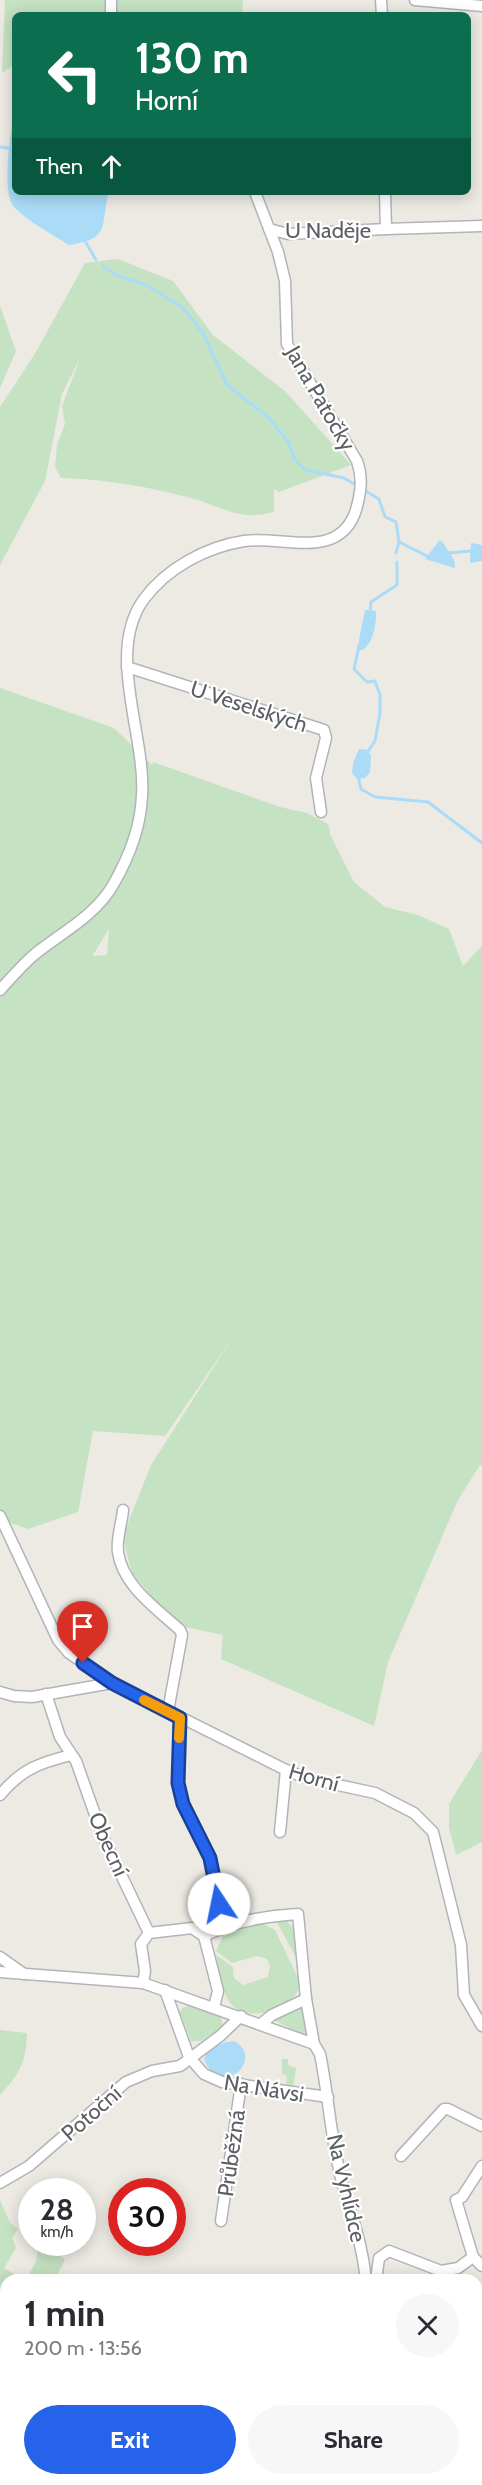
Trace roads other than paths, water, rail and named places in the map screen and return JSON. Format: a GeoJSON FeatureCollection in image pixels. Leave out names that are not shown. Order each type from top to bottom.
{"type":"FeatureCollection","features":[{"type":"Feature","properties":{"kind":"street"},"geometry":{"type":"LineString","coordinates":[[415,0],[482,6]]}},
{"type":"Feature","properties":{"kind":"street","name":"Jana Patočky"},"geometry":{"type":"LineString","coordinates":[[127,667],[129,633],[143,601],[161,579],[189,559],[244,541],[319,543],[344,532],[354,516],[361,489],[357,461],[287,344],[285,281],[256,195]]}},
{"type":"Feature","properties":{"kind":"street","name":"U Naděje"},"geometry":{"type":"LineString","coordinates":[[385,195],[386,229]]}},
{"type":"Feature","properties":{"kind":"street","name":"U Naděje"},"geometry":{"type":"LineString","coordinates":[[269,229],[288,234],[482,226]]}},
{"type":"Feature","properties":{"kind":"street"},"geometry":{"type":"LineString","coordinates":[[0,990],[33,956],[94,909],[112,887],[125,859],[136,831],[142,796],[139,744],[127,667]]}},
{"type":"Feature","properties":{"kind":"street","name":"U Veselských"},"geometry":{"type":"LineString","coordinates":[[127,667],[324,730],[326,738],[316,778],[321,812]]}},
{"type":"Feature","properties":{"kind":"street"},"geometry":{"type":"LineString","coordinates":[[123,1510],[117,1550],[123,1572],[145,1598],[180,1630],[182,1635],[168,1711]]}},
{"type":"Feature","properties":{"kind":"street","name":"Horní"},"geometry":{"type":"LineString","coordinates":[[0,1516],[58,1640],[69,1653],[112,1683],[286,1770],[306,1778],[375,1793],[414,1813],[429,1827],[433,1832],[461,1945],[464,1995],[482,2026]]}},
{"type":"Feature","properties":{"kind":"street"},"geometry":{"type":"LineString","coordinates":[[0,1692],[14,1696],[46,1694],[112,1683]]}},
{"type":"Feature","properties":{"kind":"street","name":"Obecní"},"geometry":{"type":"LineString","coordinates":[[46,1694],[60,1737],[80,1771],[103,1838],[149,1933]]}},
{"type":"Feature","properties":{"kind":"street"},"geometry":{"type":"LineString","coordinates":[[180,1718],[178,1783],[183,1804],[210,1858],[223,1926]]}},
{"type":"Feature","properties":{"kind":"street"},"geometry":{"type":"LineString","coordinates":[[0,1795],[19,1774],[31,1767],[71,1755]]}},
{"type":"Feature","properties":{"kind":"street"},"geometry":{"type":"LineString","coordinates":[[280,1832],[286,1770]]}},
{"type":"Feature","properties":{"kind":"street","name":"Na Návsi"},"geometry":{"type":"LineString","coordinates":[[165,1990],[189,2057],[204,2074],[222,2082],[328,2097],[320,2054],[314,2044],[306,1999],[298,1914],[268,1916],[223,1926],[204,1936]]}},
{"type":"Feature","properties":{"kind":"street"},"geometry":{"type":"LineString","coordinates":[[143,1983],[145,1971],[141,1944],[149,1933],[192,1928],[204,1936],[218,1991],[214,2007]]}},
{"type":"Feature","properties":{"kind":"street"},"geometry":{"type":"LineString","coordinates":[[0,1957],[24,1975]]}},
{"type":"Feature","properties":{"kind":"street"},"geometry":{"type":"LineString","coordinates":[[0,1972],[143,1983],[262,2023],[314,2044]]}},
{"type":"Feature","properties":{"kind":"street"},"geometry":{"type":"LineString","coordinates":[[262,2023],[272,2015],[306,1999]]}},
{"type":"Feature","properties":{"kind":"street","name":"Na Návsi"},"geometry":{"type":"LineString","coordinates":[[189,2057],[220,2036],[241,2016]]}},
{"type":"Feature","properties":{"kind":"street","name":"Potoční"},"geometry":{"type":"LineString","coordinates":[[0,2183],[29,2166],[126,2082],[152,2071],[180,2066],[189,2057]]}},
{"type":"Feature","properties":{"kind":"street","name":"Průběžná"},"geometry":{"type":"LineString","coordinates":[[221,2221],[241,2084]]}},
{"type":"Feature","properties":{"kind":"street","name":"Na Vyhlídce"},"geometry":{"type":"LineString","coordinates":[[328,2097],[343,2186],[359,2234],[365,2274]]}},
{"type":"Feature","properties":{"kind":"street"},"geometry":{"type":"LineString","coordinates":[[401,2156],[444,2109],[482,2126]]}},
{"type":"Feature","properties":{"kind":"street"},"geometry":{"type":"LineString","coordinates":[[482,2166],[462,2197],[456,2200],[473,2257],[482,2265]]}},
{"type":"Feature","properties":{"kind":"street"},"geometry":{"type":"LineString","coordinates":[[377,2274],[379,2258],[389,2251],[441,2271],[458,2268],[473,2257]]}},
{"type":"Feature","properties":{"kind":"water"},"geometry":{"type":"Polygon","coordinates":[[[12,127],[12,195],[108,195],[104,222],[98,234],[92,239],[69,245],[15,208],[8,188],[12,127]]]}},
{"type":"Feature","properties":{"kind":"water"},"geometry":{"type":"Polygon","coordinates":[[[439,541],[442,541],[454,560],[455,568],[425,559],[439,541]]]}},
{"type":"Feature","properties":{"kind":"water"},"geometry":{"type":"Polygon","coordinates":[[[471,543],[482,545],[482,561],[470,563],[471,543]]]}},
{"type":"Feature","properties":{"kind":"water"},"geometry":{"type":"Polygon","coordinates":[[[365,610],[376,611],[375,627],[367,646],[363,650],[357,650],[365,610]]]}},
{"type":"Feature","properties":{"kind":"water"},"geometry":{"type":"Polygon","coordinates":[[[359,749],[368,750],[371,756],[370,772],[365,778],[357,779],[352,773],[353,763],[359,749]]]}},
{"type":"Feature","properties":{"kind":"water"},"geometry":{"type":"Polygon","coordinates":[[[234,2041],[243,2048],[245,2057],[243,2066],[229,2077],[220,2077],[211,2071],[204,2059],[216,2046],[234,2041]]]}},
{"type":"Feature","properties":{"kind":"waterway"},"geometry":{"type":"LineString","coordinates":[[0,147],[12,149]]}},
{"type":"Feature","properties":{"kind":"waterway"},"geometry":{"type":"LineString","coordinates":[[85,241],[96,260]]}},
{"type":"Feature","properties":{"kind":"waterway"},"geometry":{"type":"LineString","coordinates":[[103,266],[116,275],[146,285],[182,307],[203,333],[227,385],[269,418],[288,442],[295,460],[306,470],[344,478],[359,487]]}},
{"type":"Feature","properties":{"kind":"waterway"},"geometry":{"type":"LineString","coordinates":[[364,490],[379,499],[385,517],[396,522],[399,542],[396,553]]}},
{"type":"Feature","properties":{"kind":"waterway"},"geometry":{"type":"LineString","coordinates":[[399,542],[427,556]]}},
{"type":"Feature","properties":{"kind":"waterway"},"geometry":{"type":"LineString","coordinates":[[448,553],[471,551]]}},
{"type":"Feature","properties":{"kind":"waterway"},"geometry":{"type":"LineString","coordinates":[[370,612],[371,602],[397,585],[397,562]]}},
{"type":"Feature","properties":{"kind":"waterway"},"geometry":{"type":"LineString","coordinates":[[359,646],[354,669],[367,682],[375,681],[380,695],[380,713],[375,741],[367,753]]}},
{"type":"Feature","properties":{"kind":"waterway"},"geometry":{"type":"LineString","coordinates":[[358,776],[361,789],[375,797],[428,802],[482,843]]}}]}
